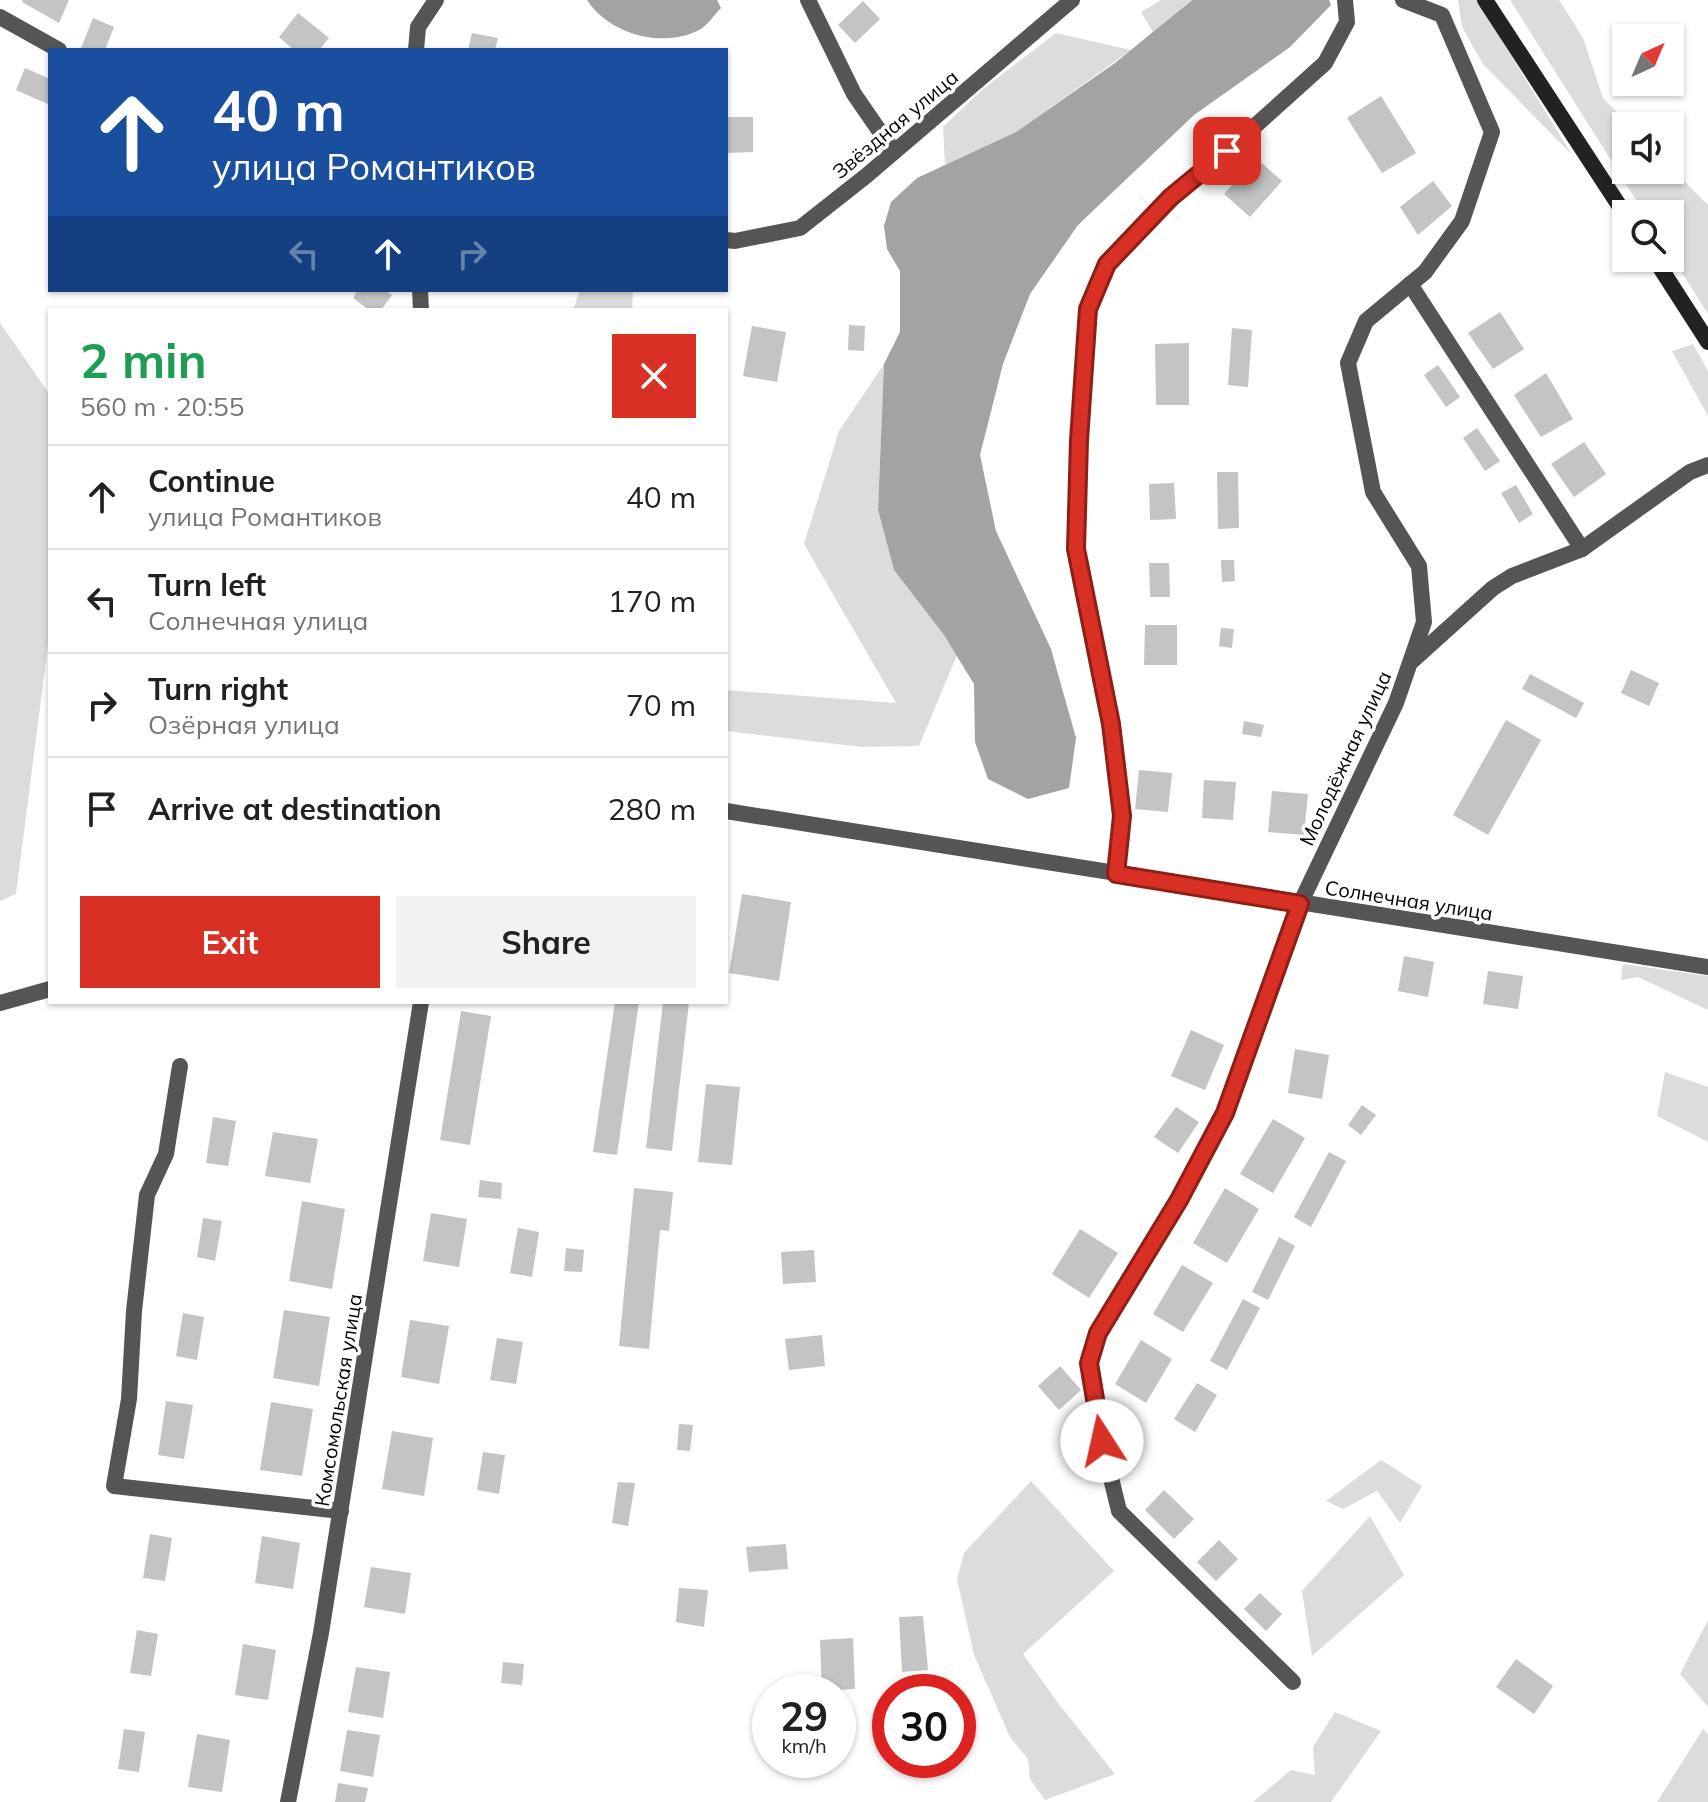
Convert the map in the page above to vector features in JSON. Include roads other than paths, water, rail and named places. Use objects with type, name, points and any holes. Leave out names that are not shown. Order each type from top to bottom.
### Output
[{"type":"main road","points":[[1485,0],[1616,200]]},
{"type":"main road","points":[[1663,272],[1708,342]]},
{"type":"street","points":[[416,48],[418,27],[436,0]]},
{"type":"street","points":[[808,0],[854,94],[894,152]]},
{"type":"street","name":"Звёздная улица","points":[[728,240],[800,228],[1072,0]]},
{"type":"street","points":[[1116,874],[1122,816],[1111,724],[1076,549],[1079,440],[1088,309],[1107,264],[1171,197],[1325,63],[1347,22],[1345,0]]},
{"type":"street","name":"Молодёжная улица","points":[[1293,1682],[1119,1511],[1102,1441],[1089,1363],[1098,1333],[1179,1200],[1225,1113],[1300,904],[1396,703],[1424,622],[1419,566],[1373,492],[1348,363],[1366,321],[1425,272],[1462,221],[1492,132],[1442,15],[1403,0]]},
{"type":"street","points":[[0,17],[55,48]]},
{"type":"street","points":[[1410,284],[1582,549]]},
{"type":"street","points":[[1410,663],[1493,588],[1512,576],[1582,549],[1690,472],[1708,465]]},
{"type":"street","name":"Солнечная улица","points":[[728,811],[1708,967]]},
{"type":"street","points":[[0,1003],[48,990]]},
{"type":"street","name":"Комсомольская улица","points":[[288,1802],[321,1633],[421,1004]]},
{"type":"street","points":[[180,1066],[166,1154],[147,1195],[134,1311],[129,1399],[114,1486],[341,1511]]}]
